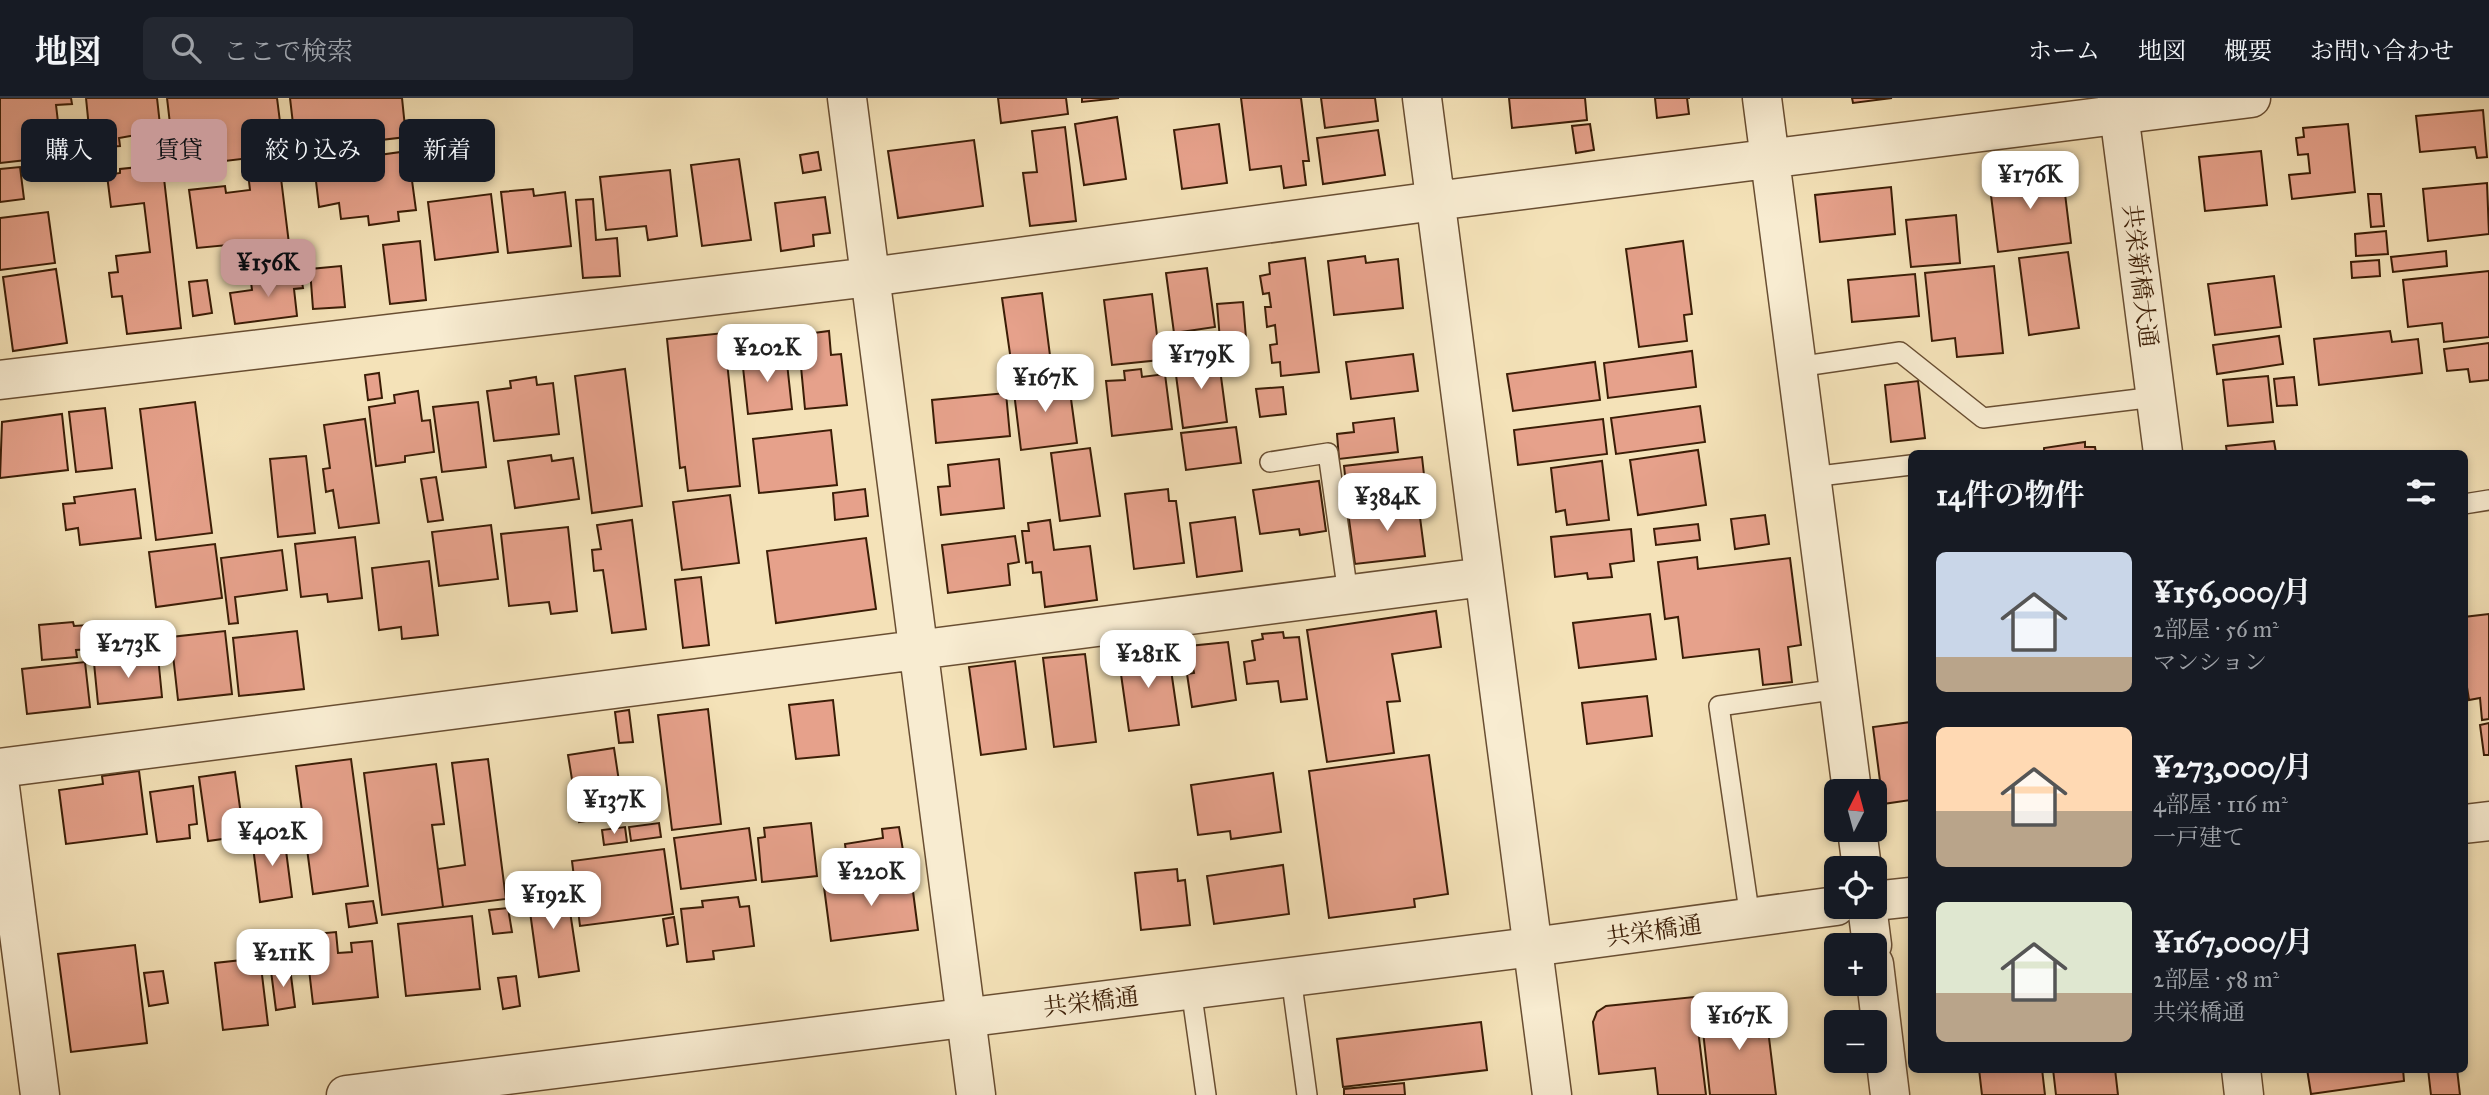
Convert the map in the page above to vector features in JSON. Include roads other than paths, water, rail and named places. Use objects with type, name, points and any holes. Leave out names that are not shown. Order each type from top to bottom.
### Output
[{"type":"street","points":[[847,98],[976,1095]]},
{"type":"street","points":[[1422,98],[1552,1095]]},
{"type":"street","points":[[1762,98],[1850,779]]},
{"type":"street","points":[[0,380],[870,277],[1769,158],[2118,106],[2250,98]]},
{"type":"street","name":"共栄新橋大通","points":[[2118,106],[2163,450]]},
{"type":"street","points":[[0,768],[1483,577]]},
{"type":"street","points":[[0,788],[40,1095]]},
{"type":"street","points":[[2468,824],[2489,821]]},
{"type":"street","points":[[1887,900],[1908,897]]},
{"type":"street","name":"共栄橋通","points":[[346,1095],[1532,947],[1824,908]]},
{"type":"street","points":[[1878,996],[1890,1095]]},
{"type":"street","points":[[2241,1073],[2244,1095]]},
{"type":"lane","points":[[1797,367],[1900,352],[1983,418],[2155,397]]},
{"type":"lane","points":[[1270,462],[1328,453],[1348,594]]},
{"type":"lane","points":[[1811,477],[1908,465]]},
{"type":"lane","points":[[2468,503],[2489,500]]},
{"type":"lane","points":[[1750,918],[1719,706],[1839,689]]},
{"type":"lane","points":[[1291,977],[1307,1095]]},
{"type":"lane","points":[[1191,989],[1206,1095]]}]
